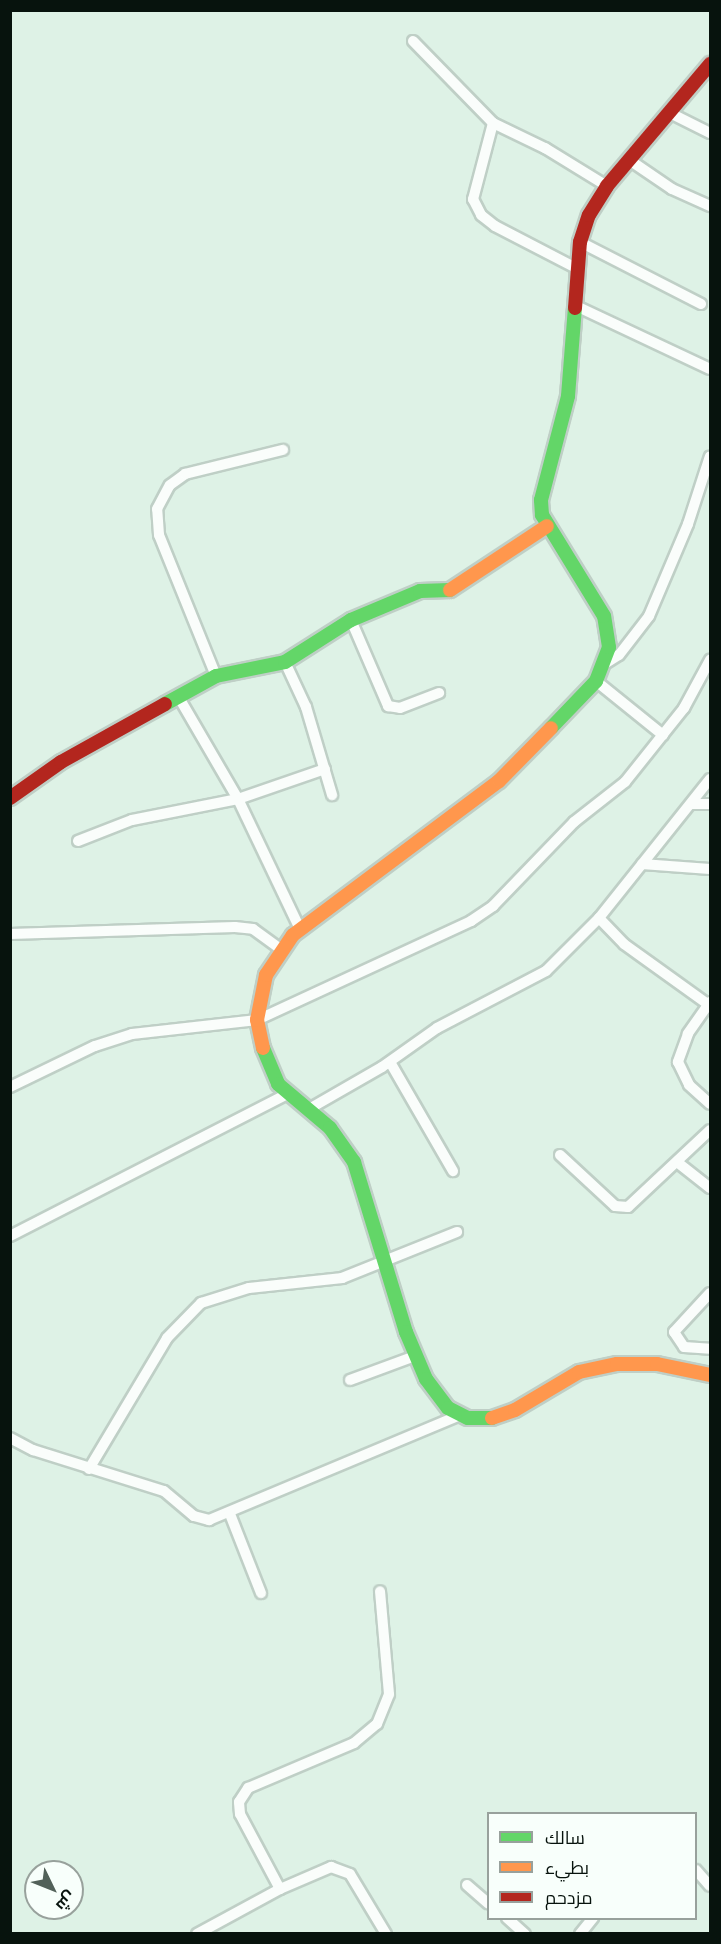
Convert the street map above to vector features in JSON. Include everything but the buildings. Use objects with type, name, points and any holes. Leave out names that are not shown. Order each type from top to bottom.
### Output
[{"type":"street","points":[[414,41],[493,123],[545,148],[607,186]]},
{"type":"street","points":[[458,1416],[433,1390],[415,1356],[397,1309],[354,1162],[330,1128],[309,1108],[287,1094],[269,1067],[257,1020],[263,982],[281,949],[300,929],[473,803],[596,681],[606,663],[609,647],[604,616],[547,526],[541,500],[568,396],[573,305],[580,242],[589,215],[607,186],[711,64]]},
{"type":"street","points":[[668,112],[711,133]]},
{"type":"street","points":[[493,123],[473,199],[481,215],[495,226],[576,268]]},
{"type":"street","points":[[628,159],[665,184],[711,206]]},
{"type":"street","points":[[580,242],[701,304]]},
{"type":"street","points":[[573,305],[711,369]]},
{"type":"street","points":[[216,676],[159,535],[160,501],[170,485],[185,474],[283,450]]},
{"type":"street","points":[[606,663],[619,655],[649,616],[688,524],[711,456]]},
{"type":"street","points":[[10,798],[61,762],[216,676],[285,662],[351,620],[420,591],[448,591],[547,526]]},
{"type":"street","points":[[351,620],[388,706],[400,708],[439,693]]},
{"type":"street","points":[[10,1087],[95,1047],[132,1034],[257,1020],[471,921],[493,906],[574,822],[625,782],[684,708],[711,660]]},
{"type":"street","points":[[285,662],[306,707],[332,795]]},
{"type":"street","points":[[596,681],[663,735]]},
{"type":"street","points":[[178,696],[238,799],[300,929]]},
{"type":"street","points":[[78,841],[132,820],[238,799],[325,769]]},
{"type":"street","points":[[309,1108],[390,1062],[437,1028],[533,980],[558,960],[599,918],[711,779]]},
{"type":"street","points":[[691,804],[711,804]]},
{"type":"street","points":[[642,864],[711,868]]},
{"type":"street","points":[[599,918],[624,944],[710,1004],[688,1034],[678,1062],[689,1085],[711,1104]]},
{"type":"street","points":[[10,934],[235,927],[254,930],[281,949]]},
{"type":"street","points":[[390,1062],[453,1171]]},
{"type":"street","points":[[10,1236],[287,1094]]},
{"type":"street","points":[[560,1155],[622,1208],[635,1203],[711,1130]]},
{"type":"street","points":[[677,1162],[711,1188]]},
{"type":"street","points":[[89,1469],[167,1338],[189,1311],[232,1292],[328,1281],[385,1262],[457,1232]]},
{"type":"street","points":[[711,1293],[674,1332],[684,1347],[711,1349]]},
{"type":"street","points":[[350,1380],[415,1356]]},
{"type":"street","points":[[10,1438],[26,1448],[164,1491],[202,1520],[230,1514],[458,1416],[480,1419],[504,1415],[562,1380],[617,1364],[657,1364],[711,1375]]},
{"type":"street","points":[[230,1514],[261,1593]]},
{"type":"street","points":[[280,1889],[240,1814],[239,1802],[248,1788],[354,1743],[377,1724],[389,1694],[380,1591]]},
{"type":"street","points":[[197,1934],[280,1889],[326,1868],[341,1869],[350,1874],[386,1934]]},
{"type":"street","points":[[697,1871],[711,1886]]},
{"type":"street","points":[[466,1885],[487,1901]]},
{"type":"street","points":[[509,1920],[525,1934]]},
{"type":"street","points":[[580,1934],[591,1920]]},
{"type":"traffic: fast","points":[[551,728],[596,681],[609,647],[604,616],[542,515],[541,500],[568,396],[575,308]]},
{"type":"traffic: fast","points":[[165,704],[216,676],[285,662],[351,620],[420,591],[450,590]]},
{"type":"traffic: fast","points":[[263,1048],[278,1084],[330,1128],[354,1162],[406,1332],[426,1379],[448,1408],[468,1418],[492,1418]]},
{"type":"traffic: slow","points":[[450,590],[547,526]]},
{"type":"traffic: slow","points":[[263,1048],[257,1020],[266,975],[293,935],[499,781],[551,728]]},
{"type":"traffic: slow","points":[[492,1418],[515,1410],[579,1372],[617,1364],[657,1364],[710,1375]]},
{"type":"traffic: jam","points":[[575,308],[580,242],[589,215],[607,186],[710,64]]},
{"type":"traffic: jam","points":[[10,798],[61,762],[165,704]]}]
